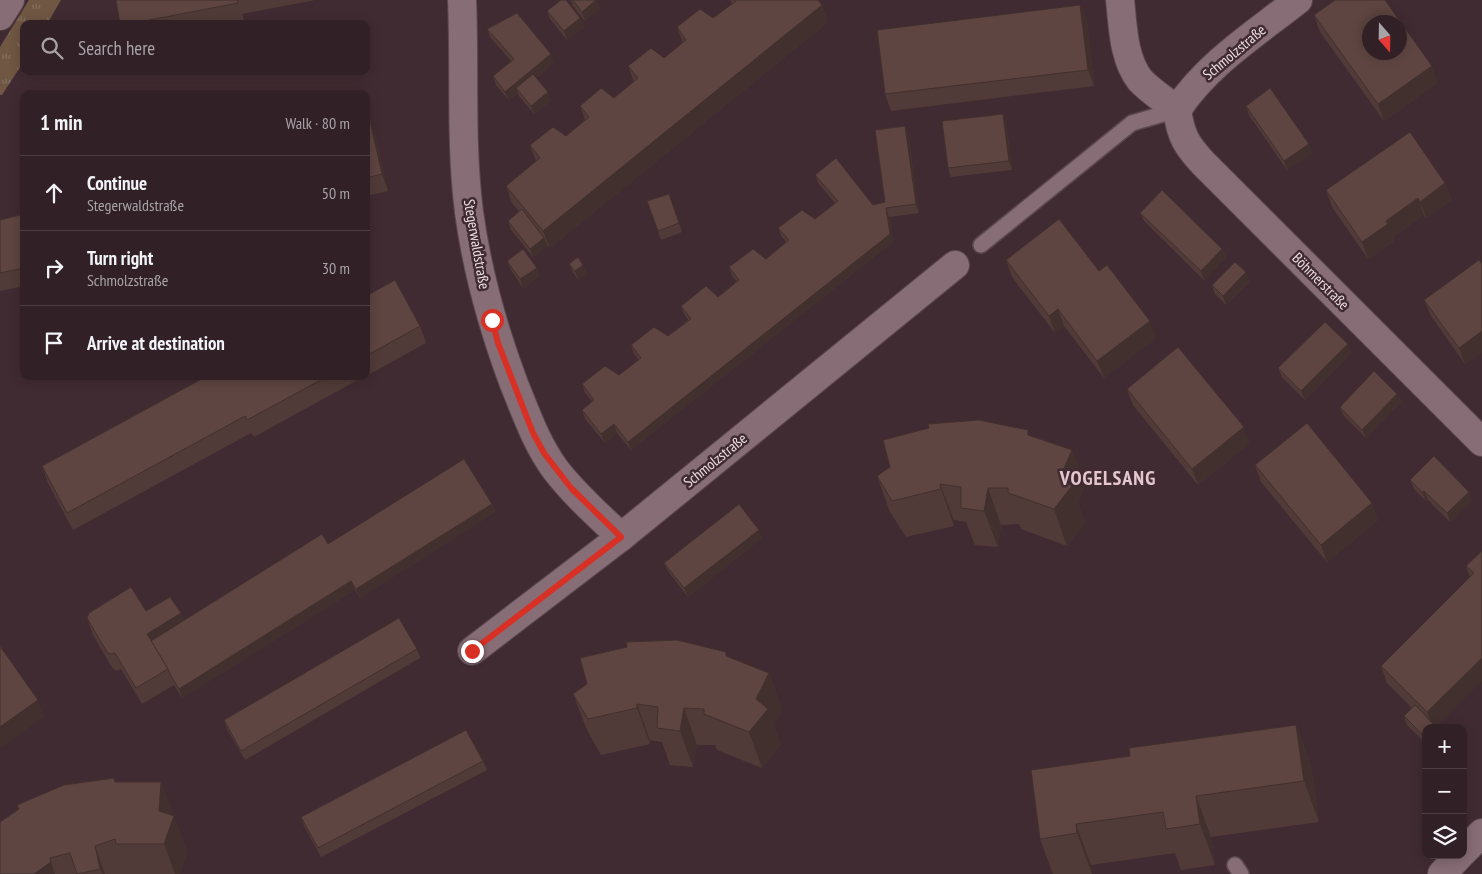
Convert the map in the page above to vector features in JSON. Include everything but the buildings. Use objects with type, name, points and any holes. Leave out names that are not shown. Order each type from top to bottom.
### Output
[{"type":"street","points":[[0,16],[10,0]]},
{"type":"street","name":"Stegerwaldstraße","points":[[462,0],[469,210],[478,262],[498,343],[533,433],[544,453],[571,488],[621,537]]},
{"type":"street","points":[[1120,0],[1126,52],[1132,67],[1141,80],[1177,110]]},
{"type":"street","name":"Schmolzstraße","points":[[1177,110],[1189,91],[1207,71],[1298,0]]},
{"type":"street","name":"Böhmerstraße","points":[[1177,110],[1180,130],[1192,150],[1204,164],[1476,426]]},
{"type":"street","name":"Schmolzstraße","points":[[472,651],[621,537],[956,265]]},
{"type":"street","points":[[1467,848],[1482,833]]},
{"type":"street","points":[[1442,874],[1456,859]]},
{"type":"lane","points":[[981,245],[1132,123],[1177,110]]},
{"type":"green space","points":[[29,0],[61,0],[49,20],[20,20],[20,67],[2,95],[0,95],[0,47]]},
{"type":"district","name":"VOGELSANG","points":[[1108,478]]},
{"type":"route","points":[[472,651],[621,537],[571,488],[544,453],[533,433],[498,343],[492,320]]}]
